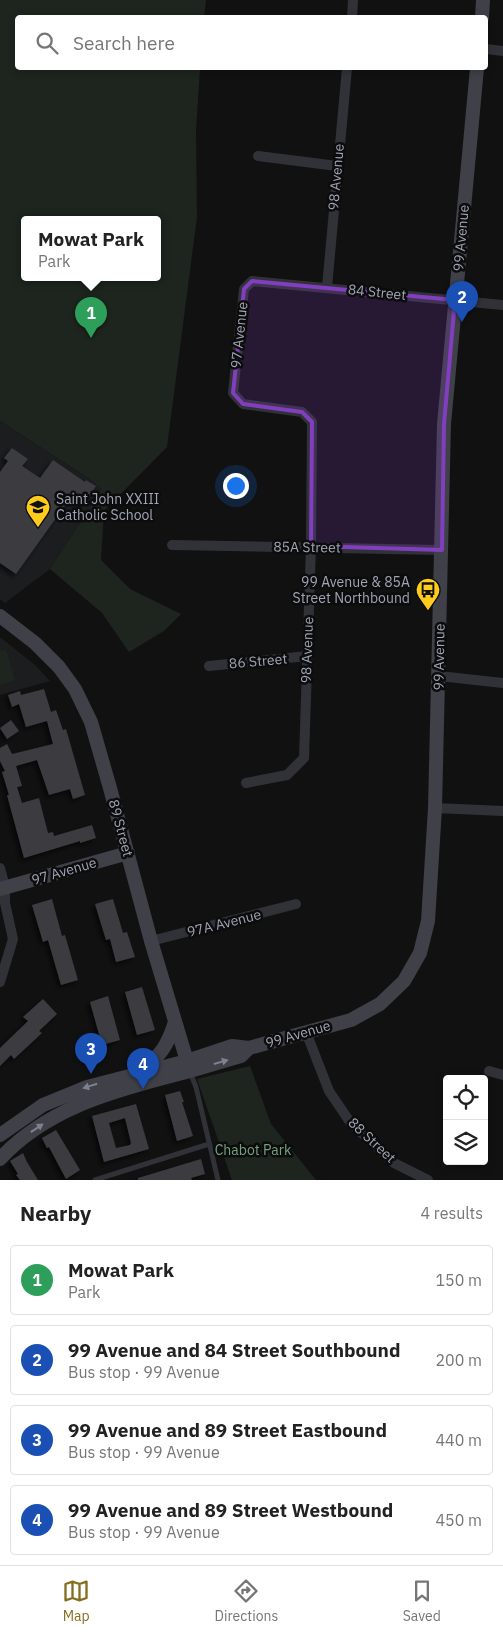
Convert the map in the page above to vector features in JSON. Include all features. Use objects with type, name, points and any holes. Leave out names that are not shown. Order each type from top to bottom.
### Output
[{"type":"street","points":[[352,15],[353,0]]},
{"type":"street","points":[[482,15],[483,0]]},
{"type":"street","points":[[488,49],[503,51]]},
{"type":"street","name":"98 Avenue","points":[[327,287],[347,70]]},
{"type":"street","name":"99 Avenue","points":[[0,1135],[44,1105],[87,1086],[137,1072],[188,1066],[241,1056],[249,1048],[351,1020],[380,1004],[404,981],[420,954],[428,922],[435,808],[444,424],[477,70]]},
{"type":"street","points":[[258,156],[337,166]]},
{"type":"street","name":"84 Street","points":[[252,281],[503,305]]},
{"type":"street","name":"97 Avenue","points":[[252,281],[244,289],[233,393],[243,404],[302,412],[312,422]]},
{"type":"street","name":"98 Avenue","points":[[246,783],[287,775],[304,758],[311,546],[312,422]]},
{"type":"street","name":"85A Street","points":[[172,545],[311,546],[442,550]]},
{"type":"street","name":"89 Street","points":[[0,616],[50,656],[76,690],[95,733],[151,941],[188,1066]]},
{"type":"street","name":"86 Street","points":[[209,666],[307,656]]},
{"type":"street","points":[[438,676],[503,683]]},
{"type":"street","points":[[435,808],[503,810]]},
{"type":"street","name":"97 Avenue","points":[[3,888],[128,853]]},
{"type":"street","points":[[0,868],[13,939],[0,982]]},
{"type":"street","name":"97A Avenue","points":[[151,941],[296,904]]},
{"type":"street","points":[[137,1072],[149,1064],[165,1048],[175,1022]]},
{"type":"street","name":"88 Street","points":[[306,1032],[329,1091],[350,1122],[394,1163],[428,1180]]},
{"type":"street","name":"99 Avenue","points":[[0,1159],[13,1145],[28,1134],[50,1119],[68,1110],[111,1092],[188,1066]]},
{"type":"street","points":[[489,1071],[503,1075]]},
{"type":"lane","points":[[188,1066],[196,1087],[218,1180]]},
{"type":"lane","points":[[95,1180],[209,1144]]},
{"type":"highlighted area","points":[[252,281],[455,300],[444,424],[442,550],[311,546],[312,422],[302,412],[243,404],[233,393],[244,289]]},
{"type":"shaded area","name":"Saint John XXIII Catholic School","points":[[0,421],[103,488],[50,569],[5,603],[0,599]]},
{"type":"shaded area","points":[[0,637],[35,665],[50,681],[0,695]]},
{"type":"green space","points":[[0,0],[206,0],[204,15],[15,15],[15,70],[200,70],[196,131],[197,217],[167,447],[104,511],[101,560],[130,589],[181,614],[164,631],[129,652],[102,613],[50,569],[102,489],[0,421]]},
{"type":"green space","points":[[6,649],[15,680],[0,685],[0,651]]},
{"type":"green space","name":"Chabot Park","points":[[250,1066],[271,1124],[316,1180],[232,1180],[197,1079]]},
{"type":"building","name":"Saint John XXIII Catholic School","points":[[12,448],[28,459],[22,466],[40,478],[53,460],[85,482],[86,480],[96,486],[86,501],[76,495],[73,499],[71,497],[16,574],[0,563],[0,472],[8,461],[4,458]]},
{"type":"building","points":[[44,689],[51,712],[56,710],[63,730],[66,729],[85,795],[73,799],[70,789],[49,795],[37,760],[16,766],[22,786],[17,787],[22,803],[39,798],[48,833],[53,832],[54,836],[92,825],[96,838],[24,858],[7,795],[9,795],[2,772],[5,771],[0,761],[0,748],[7,744],[12,754],[53,744],[47,721],[26,727],[19,704],[12,707],[8,695],[20,691],[21,695]]},
{"type":"building","points":[[11,720],[19,731],[7,739],[0,728]]},
{"type":"building","points":[[52,899],[62,936],[65,935],[78,980],[61,985],[48,940],[43,942],[32,905]]},
{"type":"building","points":[[113,899],[123,933],[127,932],[135,957],[116,962],[110,939],[106,940],[95,904]]},
{"type":"building","points":[[142,987],[155,1030],[137,1035],[125,992]]},
{"type":"building","points":[[108,996],[120,1040],[102,1045],[90,1002]]},
{"type":"building","points":[[43,999],[57,1014],[39,1031],[42,1033],[14,1059],[11,1055],[0,1066],[0,1048],[28,1021],[23,1017]]},
{"type":"building","points":[[180,1091],[193,1136],[177,1141],[165,1095]]},
{"type":"building","points":[[136,1104],[149,1149],[104,1162],[92,1116]],"holes":[[[125,1118],[130,1145],[116,1148],[109,1123]]]},
{"type":"building","points":[[56,1130],[80,1170],[66,1179],[42,1138]]},
{"type":"building","points":[[23,1153],[38,1180],[20,1180],[16,1175],[18,1174],[10,1161]]},
{"type":"building","points":[[201,1159],[205,1174],[191,1178],[192,1180],[138,1180],[138,1178]]},
{"type":"place","name":"99 Avenue and 84 Street Southbound","points":[[462,322]]},
{"type":"place","name":"Mowat Park","points":[[91,338]]},
{"type":"place","name":"Saint John XXIII Catholic School","points":[[38,528]]},
{"type":"place","name":"99 Avenue & 85A Street Northbound","points":[[428,611]]},
{"type":"place","name":"99 Avenue and 89 Street Eastbound","points":[[91,1074]]},
{"type":"place","name":"99 Avenue and 89 Street Westbound","points":[[143,1089]]}]
